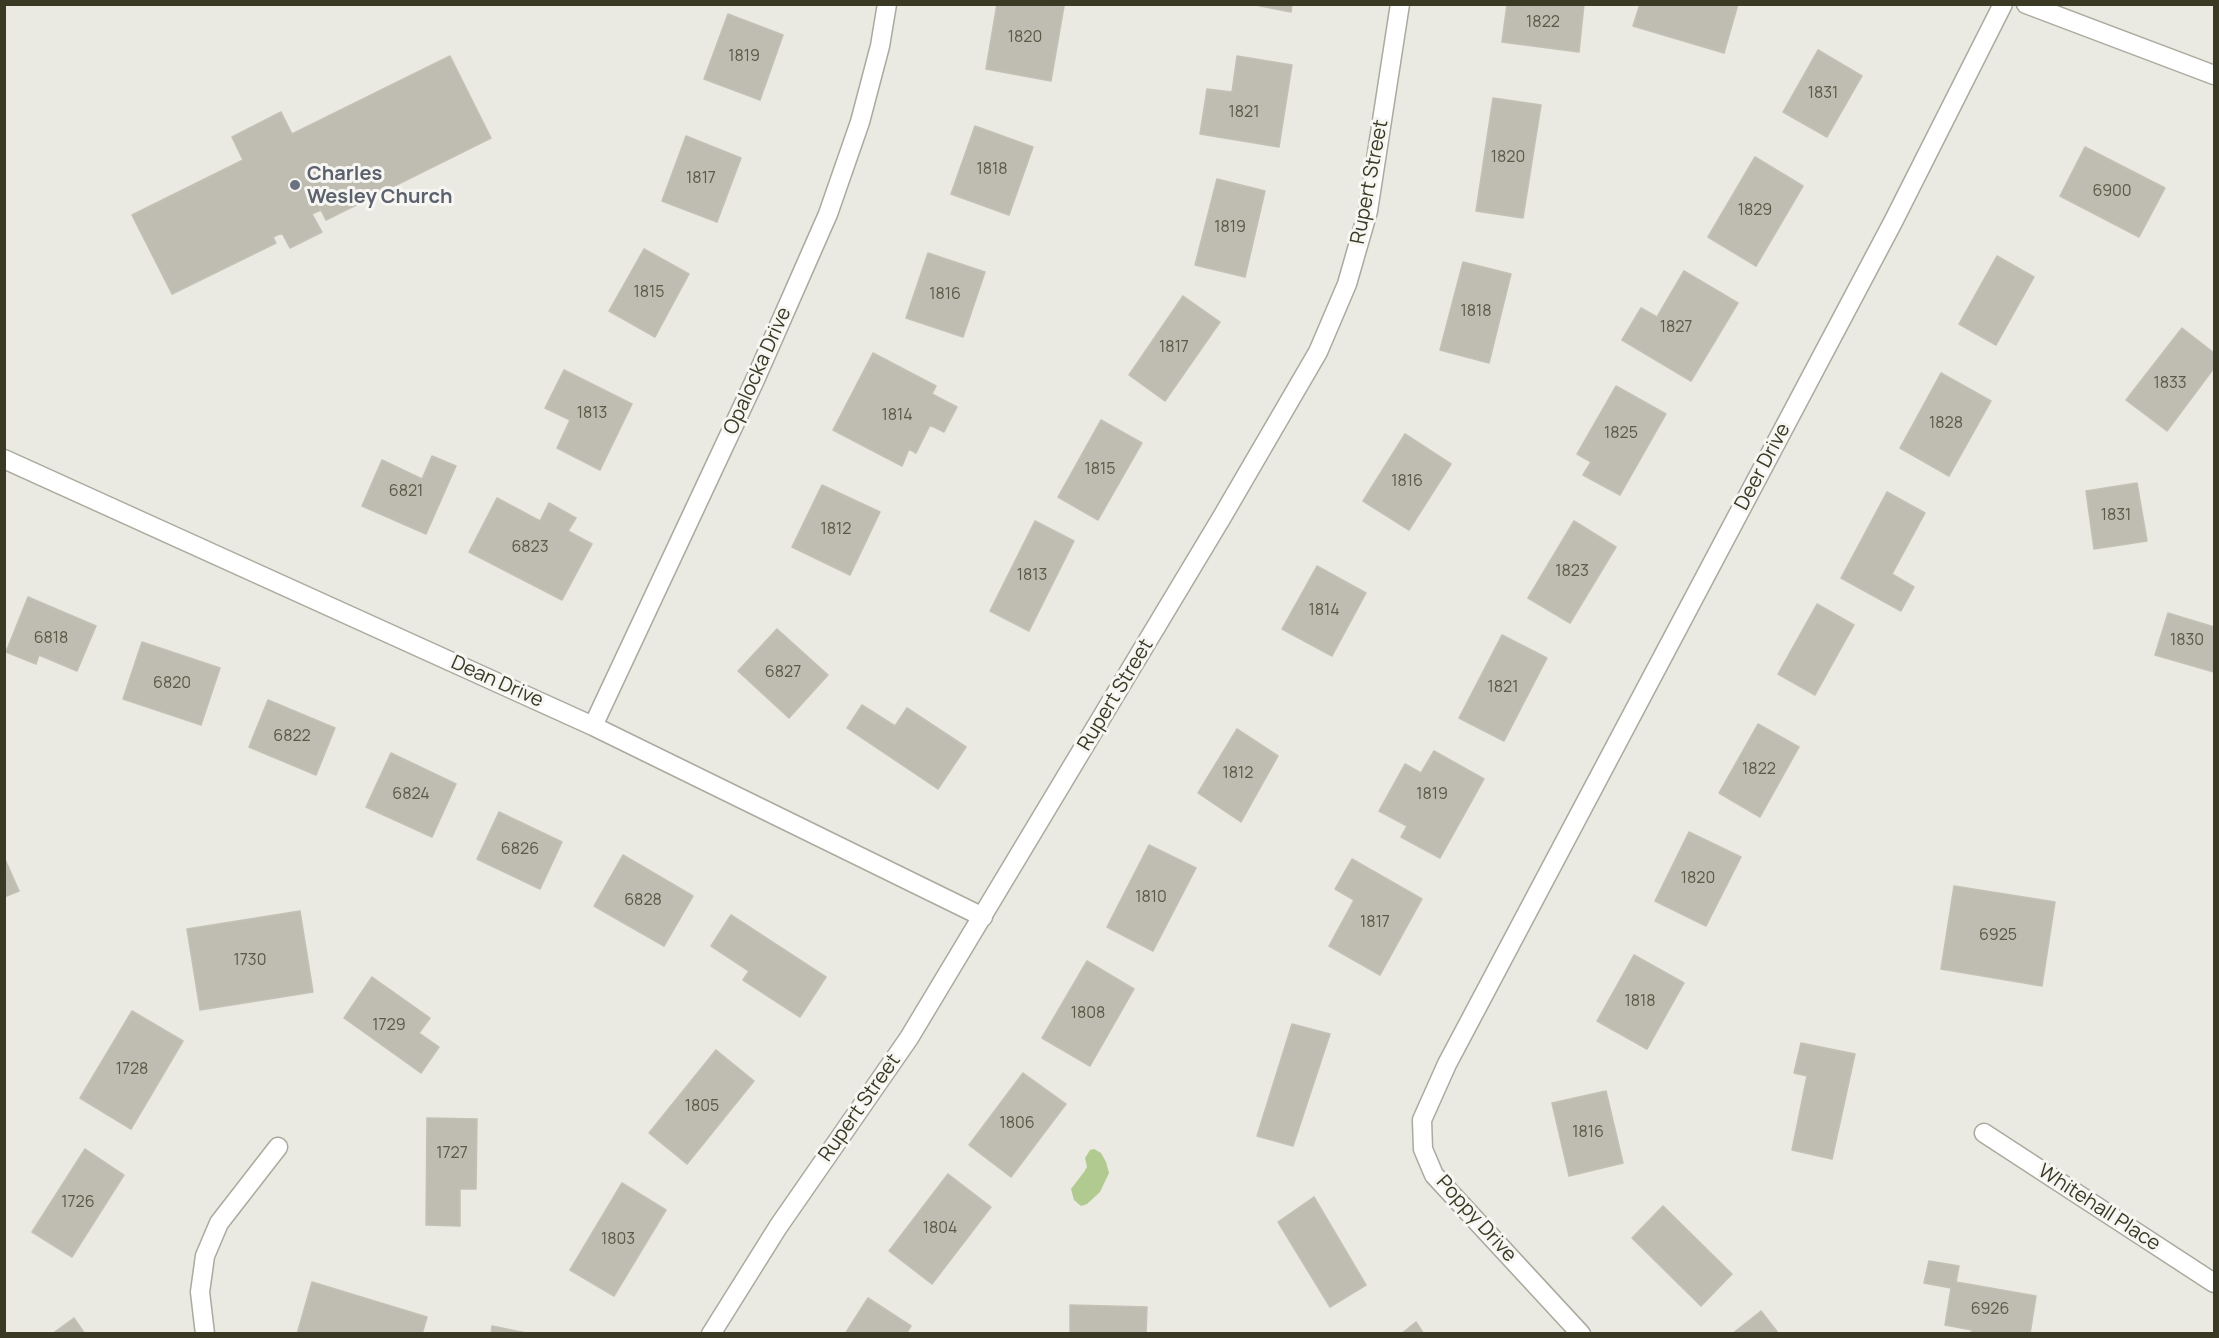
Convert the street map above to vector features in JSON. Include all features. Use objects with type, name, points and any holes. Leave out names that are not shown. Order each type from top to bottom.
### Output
[{"type":"street","name":"Opalocka Drive","points":[[593,726],[755,380],[828,214],[860,122],[880,46],[886,4]]},
{"type":"street","name":"Rupert Street","points":[[711,1334],[778,1227],[909,1038],[1222,517],[1318,352],[1347,284],[1368,211],[1400,4]]},
{"type":"street","name":"Deer Drive","points":[[1520,926],[1893,222],[2003,4]]},
{"type":"street","points":[[2026,4],[2214,75]]},
{"type":"street","name":"Dean Drive","points":[[4,459],[593,726],[983,917]]},
{"type":"street","name":"Poppy Drive","points":[[1520,926],[1447,1064],[1422,1120],[1423,1149],[1434,1175],[1581,1334]]},
{"type":"street","name":"Whitehall Place","points":[[1984,1133],[2214,1283]]},
{"type":"street","points":[[205,1334],[200,1292],[205,1256],[219,1223],[278,1147]]},
{"type":"shaded area","points":[[1094,1149],[1101,1153],[1109,1173],[1100,1192],[1087,1204],[1081,1206],[1074,1200],[1071,1189],[1087,1167],[1085,1158],[1090,1150]]},
{"type":"building","points":[[997,4],[1064,6],[1051,81],[986,69]]},
{"type":"building","points":[[1250,4],[1292,4],[1291,12]]},
{"type":"building","points":[[1507,4],[1584,4],[1579,52],[1502,42]]},
{"type":"building","points":[[1640,4],[1738,4],[1724,53],[1633,26]]},
{"type":"building","points":[[728,14],[783,35],[760,100],[704,79]]},
{"type":"building","points":[[1818,50],[1862,76],[1827,137],[1783,112]]},
{"type":"building","name":"Charles Wesley Church","points":[[450,56],[491,138],[326,220],[321,210],[312,214],[322,232],[290,248],[282,233],[273,237],[276,243],[172,294],[132,215],[243,160],[232,137],[281,112],[292,134]]},
{"type":"building","points":[[1237,56],[1292,65],[1279,147],[1200,134],[1207,89],[1232,92]]},
{"type":"building","points":[[1493,98],[1541,105],[1523,218],[1476,211]]},
{"type":"building","points":[[975,126],[1033,147],[1009,215],[951,194]]},
{"type":"building","points":[[686,136],[741,158],[717,222],[662,201]]},
{"type":"building","points":[[2085,147],[2165,188],[2139,237],[2060,196]]},
{"type":"building","points":[[1755,157],[1803,186],[1756,266],[1708,237]]},
{"type":"building","points":[[1217,179],[1265,191],[1245,277],[1195,265]]},
{"type":"building","points":[[644,249],[689,274],[655,337],[609,311]]},
{"type":"building","points":[[928,253],[985,272],[963,337],[906,318]]},
{"type":"building","points":[[1997,256],[2034,277],[1996,345],[1959,324]]},
{"type":"building","points":[[1463,262],[1511,274],[1489,363],[1440,350]]},
{"type":"building","points":[[1684,271],[1738,303],[1691,381],[1622,340],[1641,308],[1657,317]]},
{"type":"building","points":[[1183,296],[1220,322],[1165,401],[1129,375]]},
{"type":"building","points":[[2182,328],[2214,353],[2214,368],[2167,431],[2126,400]]},
{"type":"building","points":[[873,353],[936,386],[932,394],[957,407],[944,432],[930,425],[916,453],[909,449],[902,466],[833,430]]},
{"type":"building","points":[[564,370],[632,404],[600,470],[557,448],[570,420],[545,408]]},
{"type":"building","points":[[1941,373],[1991,401],[1949,476],[1900,448]]},
{"type":"building","points":[[1616,386],[1666,414],[1620,495],[1583,475],[1591,462],[1577,454]]},
{"type":"building","points":[[1101,420],[1142,443],[1098,520],[1058,497]]},
{"type":"building","points":[[1405,434],[1451,464],[1409,530],[1363,501]]},
{"type":"building","points":[[432,456],[456,466],[426,534],[362,506],[382,460],[422,479]]},
{"type":"building","points":[[2137,483],[2147,541],[2094,549],[2086,491]]},
{"type":"building","points":[[822,485],[880,512],[850,575],[792,547]]},
{"type":"building","points":[[1887,492],[1925,513],[1892,574],[1914,587],[1901,611],[1841,578]]},
{"type":"building","points":[[497,498],[540,521],[549,503],[576,518],[568,531],[592,544],[562,600],[469,552]]},
{"type":"building","points":[[1035,521],[1074,541],[1029,631],[990,611]]},
{"type":"building","points":[[1574,521],[1616,547],[1570,623],[1528,598]]},
{"type":"building","points":[[1317,566],[1366,593],[1332,656],[1282,629]]},
{"type":"building","points":[[28,597],[96,626],[77,671],[39,655],[36,664],[6,652]]},
{"type":"building","points":[[1817,604],[1854,625],[1815,695],[1778,674]]},
{"type":"building","points":[[2168,613],[2214,627],[2214,672],[2155,655]]},
{"type":"building","points":[[777,629],[828,675],[789,718],[738,671]]},
{"type":"building","points":[[1502,635],[1547,658],[1504,741],[1459,718]]},
{"type":"building","points":[[142,642],[220,668],[201,725],[123,699]]},
{"type":"building","points":[[268,700],[335,728],[316,775],[249,747]]},
{"type":"building","points":[[862,705],[895,726],[907,708],[966,747],[938,789],[847,728]]},
{"type":"building","points":[[1758,724],[1799,747],[1760,817],[1719,793]]},
{"type":"building","points":[[1237,729],[1278,756],[1241,822],[1198,793]]},
{"type":"building","points":[[1434,751],[1484,779],[1440,858],[1401,837],[1407,826],[1379,811],[1405,764],[1421,773]]},
{"type":"building","points":[[391,753],[456,784],[432,837],[366,807]]},
{"type":"building","points":[[499,812],[562,842],[540,889],[477,859]]},
{"type":"building","points":[[1689,832],[1741,857],[1706,926],[1655,901]]},
{"type":"building","points":[[1149,845],[1196,868],[1153,951],[1107,927]]},
{"type":"building","points":[[623,855],[693,896],[664,946],[594,906]]},
{"type":"building","points":[[4,857],[19,891],[4,897]]},
{"type":"building","points":[[1352,859],[1422,899],[1380,975],[1329,946],[1354,900],[1335,889]]},
{"type":"building","points":[[1954,886],[2055,902],[2042,986],[1941,969]]},
{"type":"building","points":[[300,911],[313,992],[200,1010],[187,929]]},
{"type":"building","points":[[731,915],[826,977],[800,1017],[743,980],[749,971],[711,946]]},
{"type":"building","points":[[1634,955],[1684,983],[1647,1049],[1597,1021]]},
{"type":"building","points":[[1087,961],[1134,989],[1090,1066],[1042,1038]]},
{"type":"building","points":[[372,977],[430,1018],[419,1033],[439,1047],[421,1073],[344,1018]]},
{"type":"building","points":[[132,1011],[183,1041],[131,1129],[80,1098]]},
{"type":"building","points":[[1292,1024],[1330,1034],[1293,1146],[1257,1136]]},
{"type":"building","points":[[1801,1043],[1855,1054],[1832,1159],[1792,1150],[1807,1076],[1794,1073]]},
{"type":"building","points":[[716,1050],[754,1081],[687,1164],[649,1133]]},
{"type":"building","points":[[1023,1073],[1066,1104],[1011,1177],[969,1145]]},
{"type":"building","points":[[1606,1091],[1623,1163],[1569,1176],[1552,1103]]},
{"type":"building","points":[[427,1118],[477,1119],[476,1189],[460,1189],[460,1226],[426,1225]]},
{"type":"building","points":[[85,1149],[124,1175],[72,1257],[32,1232]]},
{"type":"building","points":[[948,1174],[991,1207],[932,1284],[889,1251]]},
{"type":"building","points":[[622,1183],[666,1210],[614,1296],[570,1270]]},
{"type":"building","points":[[1314,1197],[1366,1285],[1330,1307],[1278,1222]]},
{"type":"building","points":[[1663,1206],[1732,1274],[1701,1306],[1632,1238]]},
{"type":"building","points":[[1929,1261],[1959,1266],[1956,1282],[2036,1296],[2030,1334],[1974,1334],[1971,1333],[1972,1330],[1945,1325],[1951,1288],[1924,1283]]},
{"type":"building","points":[[312,1282],[427,1317],[422,1334],[297,1334]]},
{"type":"building","points":[[868,1298],[911,1326],[906,1334],[845,1334]]},
{"type":"building","points":[[1070,1305],[1147,1307],[1146,1334],[1070,1334]]},
{"type":"building","points":[[1761,1311],[1779,1334],[1732,1334]]},
{"type":"building","points":[[74,1318],[85,1334],[52,1334]]},
{"type":"building","points":[[1416,1322],[1424,1334],[1401,1334]]},
{"type":"building","points":[[492,1326],[531,1334],[491,1334]]},
{"type":"place","name":"Charles Wesley Church","points":[[295,185]]}]
